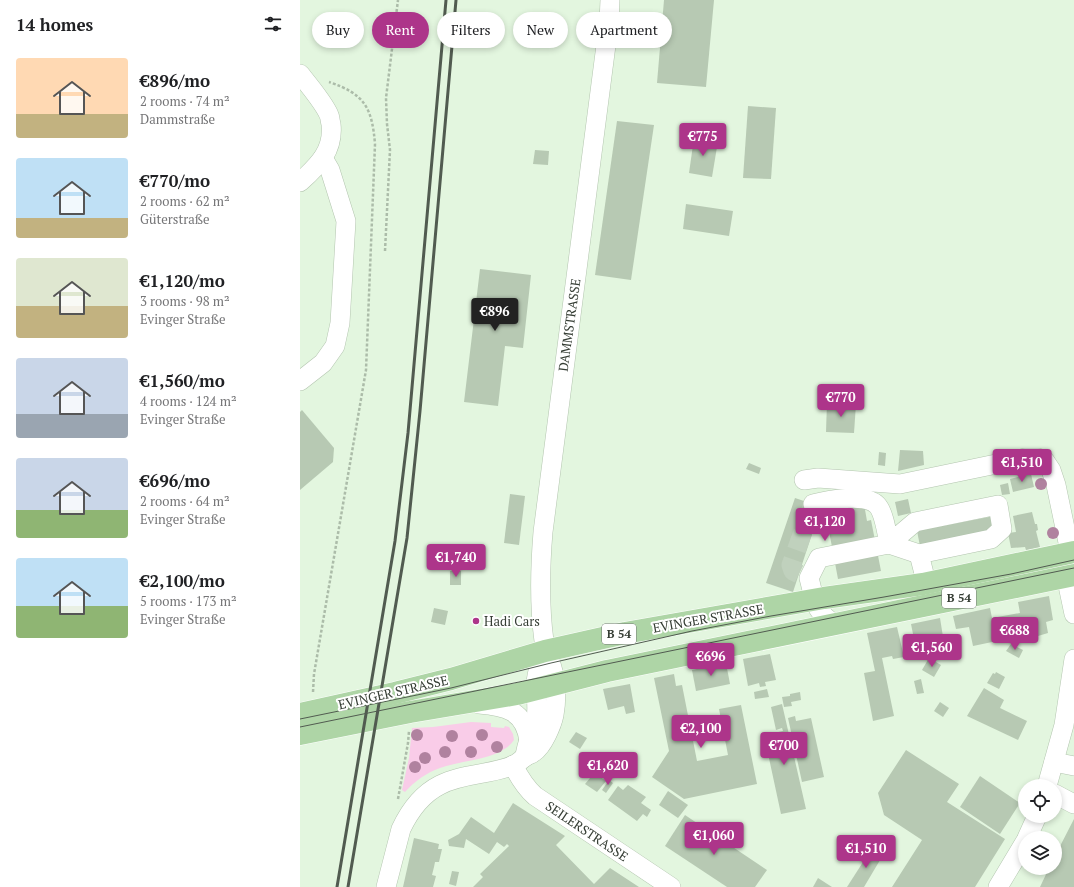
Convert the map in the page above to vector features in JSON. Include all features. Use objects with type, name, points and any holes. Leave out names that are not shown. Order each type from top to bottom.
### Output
[{"type":"main road","name":"EVINGER STRASSE","points":[[306,705],[395,693],[451,679],[545,651],[625,633],[815,599],[926,583],[1072,565]]},
{"type":"main road","name":"EVINGER STRASSE","points":[[300,734],[410,712],[466,703],[607,671],[931,604],[1072,565]]},
{"type":"street","name":"DAMMSTRASSE","points":[[522,754],[535,752],[550,727],[554,716],[556,695],[546,686],[551,662],[545,651],[542,628],[540,589],[543,532],[609,22],[610,0]]},
{"type":"street","points":[[300,74],[312,88],[330,115],[332,134],[326,155],[300,182]]},
{"type":"street","points":[[300,381],[323,362],[335,346],[340,323],[346,221],[330,170],[323,158]]},
{"type":"street","points":[[804,480],[818,478],[900,484],[1025,458],[1038,458],[1045,461],[1051,470],[1056,485],[1072,565],[1074,614]]},
{"type":"street","points":[[813,504],[841,498],[870,501],[877,505],[882,514],[889,544]]},
{"type":"street","points":[[836,624],[826,619],[817,608],[815,599],[804,576],[819,558],[889,544],[915,522],[998,505],[1002,529],[991,539],[919,554],[889,544]]},
{"type":"street","points":[[919,554],[931,604]]},
{"type":"street","points":[[1049,779],[1064,725],[1074,659]]},
{"type":"street","name":"SEILERSTRASSE","points":[[466,703],[492,705],[504,708],[518,715],[524,722],[527,730],[522,754],[522,783],[526,789],[671,887]]},
{"type":"street","points":[[386,887],[401,829],[410,812],[425,794],[451,780],[522,754]]},
{"type":"street","points":[[1054,762],[1074,766]]},
{"type":"street","points":[[1062,798],[1074,804]]},
{"type":"street","points":[[998,887],[1018,854]]},
{"type":"path","points":[[385,251],[390,150],[386,98],[398,0]]},
{"type":"path","points":[[306,705],[315,666],[366,370],[375,144],[373,125],[368,108],[359,98],[344,87],[328,82]]},
{"type":"path","points":[[398,804],[409,728]]},
{"type":"shaded area","points":[[471,722],[491,723],[491,727],[509,727],[513,734],[514,740],[508,747],[500,752],[491,756],[440,768],[421,778],[405,792],[402,790],[409,758],[412,728]]},
{"type":"building","points":[[664,0],[714,0],[706,87],[657,83],[660,48],[672,48],[672,12],[663,12]]},
{"type":"building","points":[[748,106],[776,108],[771,179],[743,178]]},
{"type":"building","points":[[617,121],[654,125],[631,280],[595,275]]},
{"type":"building","points":[[694,138],[718,141],[712,177],[689,173]]},
{"type":"building","points":[[535,150],[549,151],[548,165],[533,164]]},
{"type":"building","points":[[686,204],[733,211],[729,236],[683,229]]},
{"type":"building","points":[[480,269],[531,275],[523,348],[505,346],[498,406],[464,402]]},
{"type":"building","points":[[827,402],[856,404],[854,433],[826,432]]},
{"type":"building","points":[[302,410],[334,448],[333,462],[300,490],[300,412]]},
{"type":"building","points":[[900,450],[923,451],[924,465],[898,471]]},
{"type":"building","points":[[879,452],[886,453],[885,466],[878,465]]},
{"type":"building","points":[[749,463],[761,468],[759,474],[746,469]]},
{"type":"building","points":[[1031,474],[1034,487],[1013,492],[1010,479]]},
{"type":"building","points":[[1008,483],[1010,494],[1002,495],[1000,485]]},
{"type":"building","points":[[510,494],[525,496],[519,545],[504,543]]},
{"type":"building","points":[[795,498],[822,507],[864,504],[867,521],[871,520],[881,571],[838,579],[829,531],[812,534],[793,592],[766,583]]},
{"type":"building","points":[[908,499],[911,513],[898,516],[895,502]]},
{"type":"building","points":[[1032,512],[1035,524],[1037,524],[1038,530],[1036,531],[1040,547],[1026,550],[1025,547],[1011,548],[1008,533],[1016,532],[1013,516]]},
{"type":"building","points":[[994,516],[997,530],[920,546],[917,531]]},
{"type":"building","points":[[450,571],[461,571],[461,585],[450,585]]},
{"type":"building","points":[[1049,596],[1053,620],[1046,622],[1048,633],[1038,636],[1035,624],[995,634],[997,641],[973,646],[969,627],[956,629],[953,616],[990,608],[992,618],[1020,613],[1018,602]]},
{"type":"building","points":[[434,608],[448,611],[445,625],[431,622]]},
{"type":"building","points":[[940,618],[944,643],[937,644],[937,647],[928,649],[929,656],[918,659],[911,624]]},
{"type":"building","points":[[897,627],[904,657],[893,659],[892,656],[882,658],[894,716],[873,721],[864,673],[875,671],[867,633]]},
{"type":"building","points":[[1011,644],[1023,650],[1019,658],[1006,651]]},
{"type":"building","points":[[770,654],[776,680],[765,682],[766,686],[760,687],[759,683],[748,686],[743,659]]},
{"type":"building","points":[[929,658],[941,665],[934,677],[922,670]]},
{"type":"building","points":[[726,663],[730,684],[696,691],[692,670]]},
{"type":"building","points":[[996,672],[1005,677],[999,689],[987,683],[993,673],[995,674]]},
{"type":"building","points":[[674,674],[676,686],[682,685],[697,761],[728,755],[719,709],[741,705],[757,784],[684,799],[652,777],[669,751],[654,678]]},
{"type":"building","points":[[921,679],[924,693],[917,694],[914,681]]},
{"type":"building","points":[[630,684],[635,712],[626,714],[624,706],[608,710],[603,689]]},
{"type":"building","points":[[984,688],[1004,700],[1000,708],[1027,721],[1018,740],[967,716]]},
{"type":"building","points":[[767,689],[769,697],[755,699],[754,692]]},
{"type":"building","points":[[800,692],[801,700],[791,702],[792,706],[784,707],[782,697]]},
{"type":"building","points":[[940,702],[949,708],[943,717],[934,711]]},
{"type":"building","points":[[782,704],[806,809],[781,814],[764,735],[783,731],[782,728],[776,730],[771,707]]},
{"type":"building","points":[[795,716],[796,721],[811,718],[824,777],[802,782],[788,718]]},
{"type":"building","points":[[576,732],[587,738],[580,749],[569,742]]},
{"type":"building","points":[[906,750],[959,784],[947,802],[1005,839],[975,887],[892,887],[922,840],[884,815],[878,793]]},
{"type":"building","points":[[593,767],[601,773],[599,776],[606,781],[597,792],[585,784],[590,778],[587,776]]},
{"type":"building","points":[[980,776],[1018,802],[1018,806],[1000,834],[960,807]]},
{"type":"building","points":[[609,780],[613,783],[606,793],[602,790]]},
{"type":"building","points":[[628,785],[646,797],[641,803],[651,810],[647,817],[643,814],[637,821],[608,800],[618,786],[623,790]]},
{"type":"building","points":[[668,791],[688,805],[678,818],[659,805]]},
{"type":"building","points":[[513,803],[565,836],[556,845],[594,884],[610,868],[639,887],[473,887],[483,877],[480,874],[509,846],[507,844],[504,847],[497,842],[489,854],[466,839],[464,848],[449,846],[448,840],[459,834],[471,817],[494,833]]},
{"type":"building","points":[[685,815],[767,870],[755,887],[727,887],[665,846]]},
{"type":"building","points":[[1074,819],[1074,887],[1040,887],[1046,875],[1062,875],[1062,842]]},
{"type":"building","points":[[414,838],[439,844],[438,849],[442,849],[439,862],[435,862],[432,875],[436,876],[433,887],[403,887]]},
{"type":"building","points":[[872,848],[883,855],[864,887],[847,887]]},
{"type":"building","points":[[452,871],[459,872],[456,886],[449,884]]},
{"type":"building","points":[[818,878],[832,887],[813,887]]},
{"type":"tunnel","points":[[799,574],[793,571],[791,565],[813,504]]},
{"type":"tram line","points":[[300,719],[451,688],[551,663],[692,631],[1011,574],[1074,560]]},
{"type":"tram line","points":[[300,727],[1074,568]]},
{"type":"railway","points":[[337,887],[395,541],[408,433],[446,0]]},
{"type":"railway","points":[[348,887],[407,538],[420,411],[456,0]]},
{"type":"place","name":"Hadi Cars","points":[[476,621]]}]
